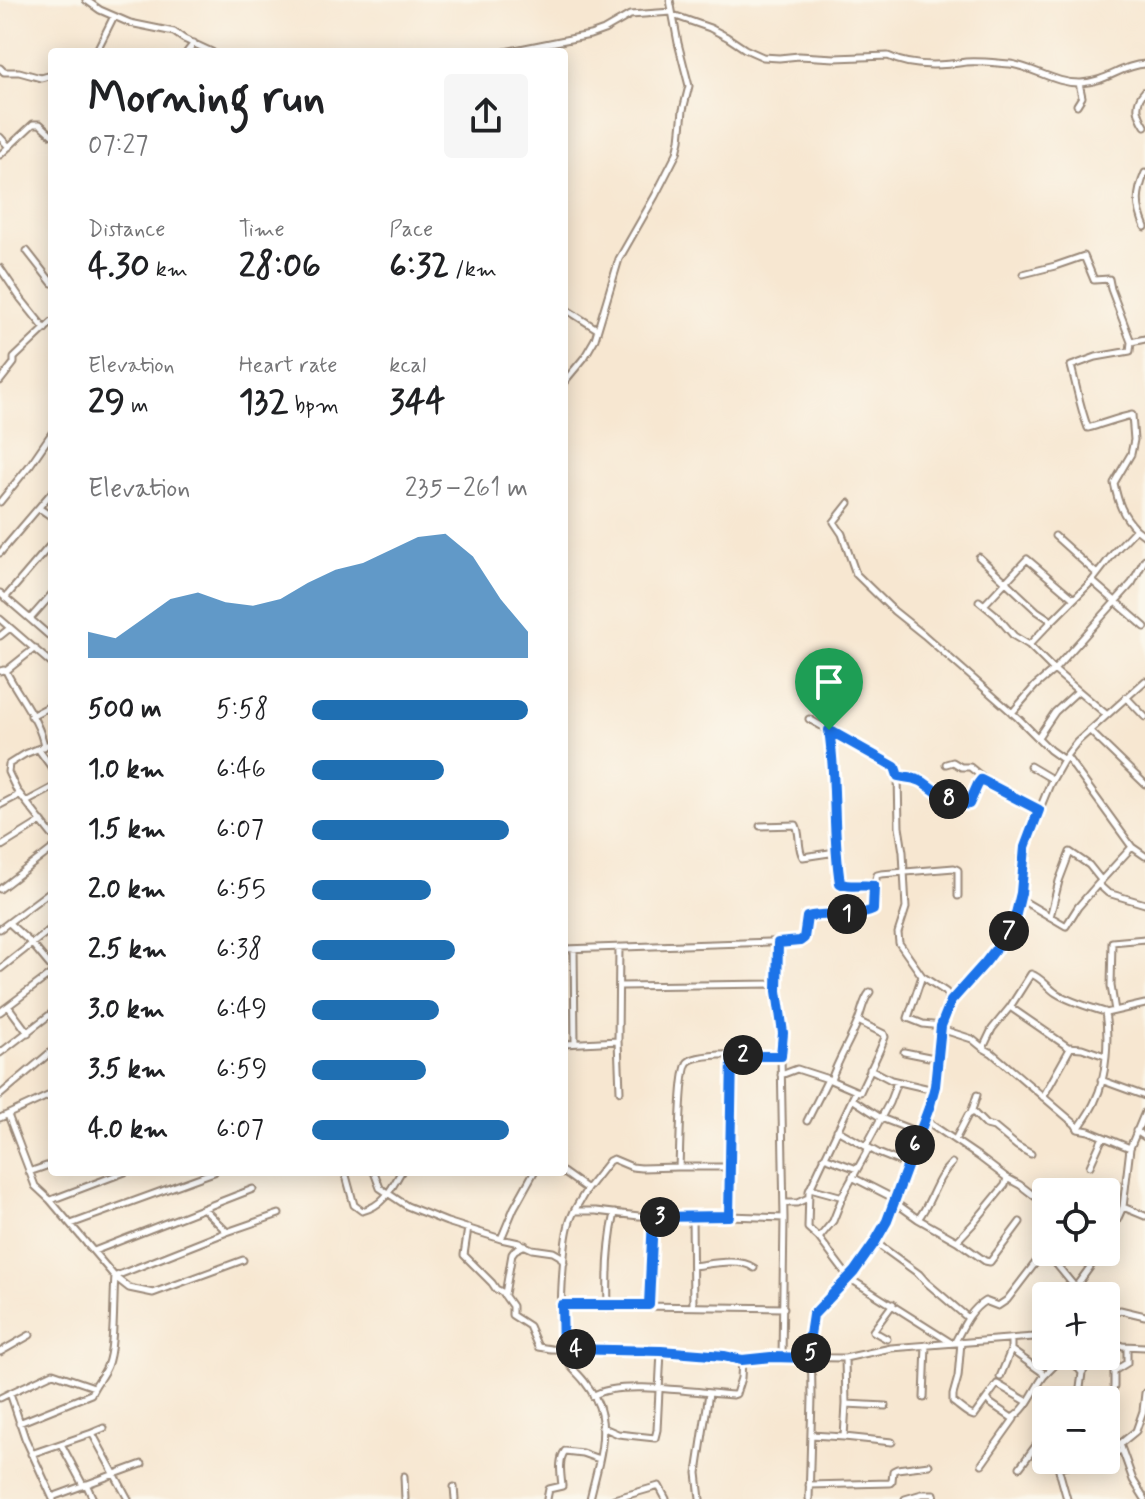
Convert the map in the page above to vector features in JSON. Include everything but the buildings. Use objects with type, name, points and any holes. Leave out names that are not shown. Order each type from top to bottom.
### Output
[{"type":"street","points":[[86,0],[114,16],[139,26],[174,32],[204,48]]},
{"type":"street","points":[[568,377],[595,339],[619,259],[677,153],[689,86],[670,0]]},
{"type":"street","points":[[525,48],[590,35],[630,15],[661,11],[710,28],[763,57],[888,56],[929,66],[974,62],[1013,65],[1055,79],[1079,83],[1107,78],[1134,65],[1145,64]]},
{"type":"street","points":[[98,48],[114,16]]},
{"type":"street","points":[[190,48],[194,43]]},
{"type":"street","points":[[0,68],[4,72],[19,72],[41,78],[48,76]]},
{"type":"street","points":[[1077,105],[1082,97],[1079,83]]},
{"type":"street","points":[[1145,91],[1139,98],[1137,111],[1145,126]]},
{"type":"street","points":[[0,155],[33,124],[40,124],[48,131]]},
{"type":"street","points":[[0,137],[9,147]]},
{"type":"street","points":[[1145,173],[1138,209],[1145,227]]},
{"type":"street","points":[[27,251],[48,278]]},
{"type":"street","points":[[1023,274],[1084,256],[1094,280],[1109,279],[1131,342],[1130,351],[1096,357],[1071,366],[1078,405],[1088,428],[1132,415],[1134,440],[1131,454],[1114,483],[1118,503],[1126,519],[1145,536]]},
{"type":"street","points":[[0,268],[48,323]]},
{"type":"street","points":[[568,311],[597,329]]},
{"type":"street","points":[[0,381],[14,363],[14,358],[48,327]]},
{"type":"street","points":[[1131,342],[1145,339]]},
{"type":"street","points":[[0,502],[48,438]]},
{"type":"street","points":[[0,553],[48,497]]},
{"type":"street","points":[[849,503],[834,522],[842,534],[856,574],[1050,750],[1065,758],[1132,847],[1144,852]]},
{"type":"street","points":[[39,508],[48,514]]},
{"type":"street","points":[[1029,645],[1092,581],[1136,529]]},
{"type":"street","points":[[1055,536],[1096,573]]},
{"type":"street","points":[[48,547],[2,596],[48,635]]},
{"type":"street","points":[[979,557],[1050,623]]},
{"type":"street","points":[[1073,598],[1027,559],[982,603],[1014,636],[1029,645],[1107,715]]},
{"type":"street","points":[[1012,713],[1132,583],[1145,559]]},
{"type":"street","points":[[1092,581],[1144,623]]},
{"type":"street","points":[[30,619],[48,599]]},
{"type":"street","points":[[0,619],[48,660]]},
{"type":"street","points":[[0,636],[10,628]]},
{"type":"street","points":[[35,648],[3,671],[31,716],[43,740],[41,748],[48,761]]},
{"type":"street","points":[[809,1499],[810,1335],[813,1315],[849,1278],[887,1221],[934,1090],[941,1027],[951,1001],[985,963],[1014,922],[1020,899],[1025,847],[1052,779],[1065,758],[1090,731],[1145,682]]},
{"type":"street","points":[[1038,737],[1055,712],[1078,691]]},
{"type":"street","points":[[1126,697],[1145,717]]},
{"type":"street","points":[[31,716],[48,707]]},
{"type":"street","points":[[809,719],[895,767],[906,908],[898,933],[899,943],[922,976],[946,992],[951,1001]]},
{"type":"street","points":[[829,730],[836,815],[834,834],[841,885],[874,886]]},
{"type":"street","points":[[1090,731],[1145,784]]},
{"type":"street","points":[[0,772],[21,757],[48,745]]},
{"type":"street","points":[[946,764],[953,762],[961,767],[970,767],[981,776],[981,780],[1039,810]]},
{"type":"street","points":[[1030,766],[1052,779]]},
{"type":"street","points":[[7,769],[19,793],[48,828]]},
{"type":"street","points":[[898,776],[922,781],[932,790],[966,806],[981,780]]},
{"type":"street","points":[[26,802],[48,790]]},
{"type":"street","points":[[0,805],[19,793]]},
{"type":"street","points":[[0,847],[42,821]]},
{"type":"street","points":[[760,826],[796,825],[803,857],[836,852]]},
{"type":"street","points":[[1020,899],[1066,926],[1078,907],[1132,847]]},
{"type":"street","points":[[0,889],[48,852]]},
{"type":"street","points":[[1050,917],[1070,852],[1089,865],[1108,893],[1145,904]]},
{"type":"street","points":[[568,949],[800,941],[804,938],[807,917],[871,911],[874,886],[877,875],[881,874],[957,869],[958,896]]},
{"type":"street","points":[[0,929],[48,893]]},
{"type":"street","points":[[9,923],[32,944],[48,965]]},
{"type":"street","points":[[0,969],[48,931]]},
{"type":"street","points":[[1115,1011],[1111,986],[1112,942],[1145,939]]},
{"type":"street","points":[[778,943],[779,1006],[783,1020],[782,1358]]},
{"type":"street","points":[[619,947],[620,1091]]},
{"type":"street","points":[[574,949],[575,1043]]},
{"type":"street","points":[[0,1012],[48,973]]},
{"type":"street","points":[[983,1048],[992,1029],[1029,976],[1034,974],[1063,997],[1106,1013],[1145,1004]]},
{"type":"street","points":[[922,976],[908,1019],[972,1039],[1078,1129],[1130,1148]]},
{"type":"street","points":[[620,986],[778,984]]},
{"type":"street","points":[[807,1121],[870,992]]},
{"type":"street","points":[[8,1006],[28,1033]]},
{"type":"street","points":[[1010,1007],[1068,1047],[1105,1056]]},
{"type":"street","points":[[1078,1129],[1094,1105],[1101,1087],[1107,1042],[1106,1013]]},
{"type":"street","points":[[0,1053],[48,1016]]},
{"type":"street","points":[[781,1075],[797,1069],[860,1092],[885,1035],[858,1021]]},
{"type":"street","points":[[568,1044],[618,1041]]},
{"type":"street","points":[[1043,1097],[1071,1047]]},
{"type":"street","points":[[904,1052],[937,1057]]},
{"type":"street","points":[[0,1095],[48,1054]]},
{"type":"street","points":[[679,1167],[685,1066],[705,1056],[781,1056]]},
{"type":"street","points":[[729,1216],[732,1056]]},
{"type":"street","points":[[870,1069],[897,1082],[934,1090]]},
{"type":"street","points":[[1101,1080],[1145,1096]]},
{"type":"street","points":[[819,1238],[829,1228],[897,1082]]},
{"type":"street","points":[[856,1091],[810,1188],[808,1228],[849,1278],[955,1343]]},
{"type":"street","points":[[955,1140],[971,1113],[977,1095]]},
{"type":"street","points":[[0,1118],[48,1096]]},
{"type":"street","points":[[852,1099],[881,1118],[920,1133]]},
{"type":"street","points":[[1120,1214],[1130,1148],[1145,1112]]},
{"type":"street","points":[[971,1113],[1031,1154]]},
{"type":"street","points":[[8,1115],[35,1186],[115,1277],[129,1288],[153,1293],[243,1260]]},
{"type":"street","points":[[925,1120],[1032,1194]]},
{"type":"street","points":[[837,1130],[878,1153],[908,1165]]},
{"type":"street","points":[[1136,1131],[1145,1137]]},
{"type":"street","points":[[1090,1166],[1103,1137]]},
{"type":"street","points":[[824,1157],[857,1169]]},
{"type":"street","points":[[590,1499],[602,1447],[600,1411],[584,1380],[567,1361],[563,1349],[564,1264],[568,1228],[574,1211],[587,1189],[613,1159],[632,1167],[729,1167]]},
{"type":"street","points":[[918,1219],[944,1170],[952,1163]]},
{"type":"street","points":[[29,1172],[48,1165]]},
{"type":"street","points":[[50,1200],[114,1176]]},
{"type":"street","points":[[71,1224],[203,1176]]},
{"type":"street","points":[[346,1176],[354,1205],[359,1211],[372,1209],[389,1194],[399,1176]]},
{"type":"street","points":[[376,1176],[380,1188],[407,1206],[532,1249],[553,1252],[560,1256],[564,1264]]},
{"type":"street","points":[[501,1239],[532,1176]]},
{"type":"street","points":[[568,1176],[587,1189]]},
{"type":"street","points":[[852,1177],[894,1200],[918,1219],[985,1261],[990,1262],[1020,1222]]},
{"type":"street","points":[[957,1241],[1005,1185],[1007,1178]]},
{"type":"street","points":[[810,1188],[843,1197]]},
{"type":"street","points":[[94,1251],[253,1189]]},
{"type":"street","points":[[784,1203],[797,1203],[808,1198]]},
{"type":"street","points":[[1123,1207],[1145,1216]]},
{"type":"street","points":[[204,1209],[227,1232]]},
{"type":"street","points":[[574,1211],[653,1217],[784,1218]]},
{"type":"street","points":[[608,1305],[611,1229],[615,1213]]},
{"type":"street","points":[[115,1277],[279,1214]]},
{"type":"street","points":[[649,1305],[653,1217]]},
{"type":"street","points":[[692,1217],[693,1305]]},
{"type":"street","points":[[468,1228],[464,1255],[505,1295],[512,1306],[512,1315],[529,1326],[537,1346],[551,1349],[661,1351],[742,1360],[771,1357],[845,1358],[926,1345],[1032,1337]]},
{"type":"street","points":[[553,1252],[567,1240]]},
{"type":"street","points":[[875,1242],[919,1274],[968,1318]]},
{"type":"street","points":[[505,1295],[512,1254],[525,1245]]},
{"type":"street","points":[[693,1266],[743,1262],[754,1268]]},
{"type":"street","points":[[1028,1402],[997,1384],[974,1416],[970,1416],[953,1402],[958,1377],[955,1343],[968,1318],[982,1302],[998,1306],[1007,1300],[1033,1266]]},
{"type":"street","points":[[1058,1266],[1071,1282]]},
{"type":"street","points":[[19,1423],[91,1394],[107,1365],[115,1277]]},
{"type":"street","points":[[887,1339],[873,1331],[893,1304]]},
{"type":"street","points":[[562,1305],[784,1308]]},
{"type":"street","points":[[1120,1310],[1145,1316]]},
{"type":"street","points":[[0,1352],[30,1335]]},
{"type":"street","points":[[1000,1377],[1011,1350],[1011,1339]]},
{"type":"street","points":[[1120,1344],[1145,1347]]},
{"type":"street","points":[[924,1398],[926,1345]]},
{"type":"street","points":[[1114,1386],[1114,1371],[1127,1363],[1127,1347]]},
{"type":"street","points":[[1011,1350],[1044,1376]]},
{"type":"street","points":[[602,1427],[618,1434],[655,1438],[661,1351]]},
{"type":"street","points":[[844,1437],[845,1358]]},
{"type":"street","points":[[593,1396],[605,1390],[659,1388],[736,1394],[742,1360]]},
{"type":"street","points":[[982,1464],[1028,1402],[1034,1388],[1051,1370]]},
{"type":"street","points":[[1079,1370],[1082,1373]]},
{"type":"street","points":[[1080,1386],[1084,1370]]},
{"type":"street","points":[[0,1398],[53,1373],[94,1387]]},
{"type":"street","points":[[10,1393],[31,1454],[52,1498],[142,1464]]},
{"type":"street","points":[[700,1499],[697,1468],[709,1393]]},
{"type":"street","points":[[1145,1393],[1136,1431],[1121,1447],[1133,1480],[1145,1499]]},
{"type":"street","points":[[987,1398],[1009,1417],[1015,1418]]},
{"type":"street","points":[[846,1404],[886,1406]]},
{"type":"street","points":[[31,1454],[104,1428]]},
{"type":"street","points":[[92,1433],[128,1499]]},
{"type":"street","points":[[811,1435],[892,1442]]},
{"type":"street","points":[[61,1443],[93,1499]]},
{"type":"street","points":[[1020,1467],[1032,1450]]},
{"type":"street","points":[[547,1499],[549,1489],[562,1486],[561,1457],[565,1451],[599,1459]]},
{"type":"street","points":[[809,1485],[890,1483],[893,1471],[897,1469],[929,1465]]},
{"type":"street","points":[[1060,1474],[1067,1499]]},
{"type":"street","points":[[404,1476],[405,1499]]},
{"type":"street","points":[[614,1499],[659,1486],[666,1499]]},
{"type":"street","points":[[454,1487],[455,1499]]},
{"type":"street","points":[[905,1499],[922,1494],[934,1494],[935,1499]]},
{"type":"route","points":[[829,730],[895,767],[898,776],[922,781],[959,804],[969,804],[981,780],[1039,810],[1025,847],[1021,893],[1014,922],[985,963],[951,1001],[941,1026],[930,1105],[887,1221],[854,1272],[813,1315],[811,1358],[742,1360],[661,1351],[563,1349],[562,1305],[649,1305],[653,1217],[729,1216],[732,1056],[781,1056],[783,1020],[777,991],[778,943],[804,938],[807,917],[832,913],[851,915],[873,910],[874,886],[840,883],[829,730]]}]
